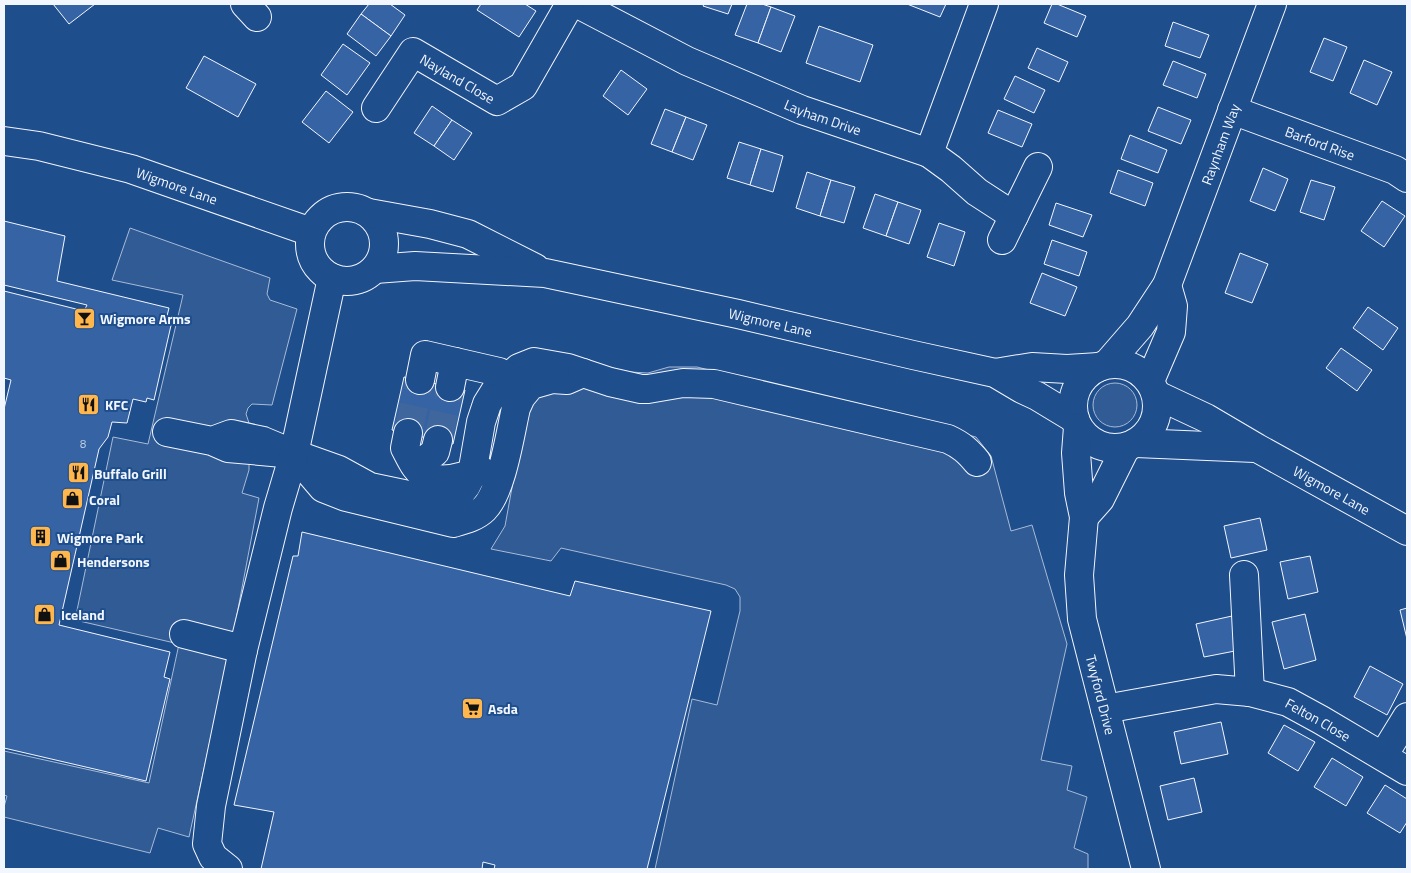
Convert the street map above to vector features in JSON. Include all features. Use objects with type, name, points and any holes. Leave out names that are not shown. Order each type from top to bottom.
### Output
[{"type":"street","name":"Nayland Close","points":[[376,108],[414,52],[497,101],[523,86],[570,4]]},
{"type":"street","name":"Layham Drive","points":[[578,4],[705,69],[802,110],[929,153],[977,192],[1014,216]]},
{"type":"street","points":[[929,153],[984,4]]},
{"type":"street","name":"Raynham Way","points":[[1103,365],[1140,326],[1167,285],[1272,4]]},
{"type":"street","name":"Barford Rise","points":[[1232,110],[1395,170],[1407,178]]},
{"type":"street","name":"Wigmore Lane","points":[[4,127],[40,146]]},
{"type":"street","name":"Wigmore Lane","points":[[4,140],[40,146],[131,168],[311,232],[316,222],[325,213],[335,208],[347,206],[369,213],[430,224],[468,234],[545,273]]},
{"type":"street","points":[[1002,240],[1038,167]]},
{"type":"street","points":[[369,213],[378,222],[383,233],[385,246],[382,258],[375,269]]},
{"type":"street","points":[[228,869],[213,856],[207,844],[211,806],[243,650],[278,508],[294,454],[332,278],[322,272],[313,259],[310,243],[311,232]]},
{"type":"street","name":"Wigmore Lane","points":[[332,278],[343,281],[355,280],[366,276],[375,269],[415,266],[545,273],[738,314],[996,373],[1037,396],[1077,423],[1087,438],[1099,445],[1112,448],[1131,445],[1257,448]]},
{"type":"street","points":[[1084,517],[1100,499],[1131,445],[1150,431],[1157,414],[1154,388],[1170,332],[1173,306],[1167,285]]},
{"type":"street","points":[[294,454],[323,488],[346,497],[453,523],[466,520],[484,509],[496,490],[520,368],[534,362],[568,368],[641,390],[683,383],[714,384],[948,439],[968,451],[977,462]]},
{"type":"street","name":"Wigmore Lane","points":[[996,373],[1032,367],[1067,368],[1119,364],[1131,366],[1142,372],[1154,388],[1257,448],[1407,531]]},
{"type":"street","points":[[1077,423],[1073,409],[1077,389],[1089,372],[1103,365]]},
{"type":"street","points":[[440,374],[499,372],[515,394]]},
{"type":"street","points":[[167,432],[212,441],[231,434],[263,440],[294,454],[339,470],[370,487],[437,501],[459,495],[466,486],[472,474],[481,422],[487,404],[497,388],[515,394]]},
{"type":"street","name":"Twyford Drive","points":[[1077,423],[1076,453],[1079,493],[1084,517],[1079,576],[1082,619],[1146,869]]},
{"type":"street","points":[[410,496],[423,437]]},
{"type":"street","points":[[416,467],[426,476],[447,480],[472,474]]},
{"type":"street","points":[[1244,575],[1250,692]]},
{"type":"street","points":[[184,634],[243,650]]},
{"type":"street","name":"Felton Close","points":[[1105,709],[1216,689],[1250,692],[1288,702],[1407,771]]},
{"type":"street","points":[[1383,756],[1407,717]]},
{"type":"shaded area","points":[[130,228],[270,278],[267,294],[270,300],[297,309],[272,405],[252,404],[246,414],[249,423],[249,470],[242,493],[259,498],[231,646],[189,837],[158,828],[150,853],[4,817],[7,796],[4,795],[4,751],[149,783],[179,644],[75,620],[113,437],[148,444],[183,295],[112,280]]},
{"type":"shaded area","points":[[592,364],[630,372],[648,373],[669,367],[697,367],[976,437],[991,456],[1011,531],[1032,525],[1067,644],[1041,760],[1072,766],[1067,790],[1087,797],[1074,848],[1088,854],[1088,869],[655,869],[692,699],[717,705],[740,611],[740,597],[735,589],[726,585],[561,548],[551,561],[491,549],[505,526],[527,405],[535,394]]},
{"type":"shaded area","points":[[1119,383],[1131,389],[1136,396],[1136,414],[1131,421],[1124,426],[1111,427],[1103,424],[1096,417],[1093,401],[1096,393],[1103,386]]},
{"type":"building","points":[[53,4],[95,4],[69,24]]},
{"type":"building","points":[[369,4],[390,4],[405,15],[391,36],[361,14]]},
{"type":"building","points":[[481,4],[525,4],[536,11],[519,37],[477,10]]},
{"type":"building","points":[[704,4],[732,4],[728,14],[703,6]]},
{"type":"building","points":[[747,4],[762,4],[771,7],[758,43],[735,35]]},
{"type":"building","points":[[907,4],[946,4],[940,17]]},
{"type":"building","points":[[1052,4],[1057,4],[1086,16],[1077,37],[1044,23]]},
{"type":"building","points":[[771,7],[795,16],[781,52],[758,43]]},
{"type":"building","points":[[361,14],[391,36],[376,56],[347,34]]},
{"type":"building","points":[[1173,22],[1209,35],[1200,58],[1165,46]]},
{"type":"building","points":[[819,26],[873,45],[860,82],[806,63]]},
{"type":"building","points":[[1324,38],[1347,47],[1333,81],[1310,72]]},
{"type":"building","points":[[343,44],[370,63],[347,95],[321,75]]},
{"type":"building","points":[[1037,48],[1068,62],[1059,82],[1028,68]]},
{"type":"building","points":[[204,56],[256,84],[238,117],[186,88]]},
{"type":"building","points":[[1364,60],[1392,72],[1377,105],[1350,93]]},
{"type":"building","points":[[1173,61],[1206,74],[1197,98],[1163,85]]},
{"type":"building","points":[[621,70],[647,89],[628,115],[603,96]]},
{"type":"building","points":[[1015,76],[1045,90],[1034,113],[1004,99]]},
{"type":"building","points":[[326,91],[353,112],[329,143],[302,122]]},
{"type":"building","points":[[432,106],[452,120],[434,146],[414,133]]},
{"type":"building","points":[[1158,107],[1191,120],[1181,144],[1148,131]]},
{"type":"building","points":[[665,109],[686,117],[672,152],[651,144]]},
{"type":"building","points":[[998,110],[1032,124],[1022,147],[988,133]]},
{"type":"building","points":[[686,117],[707,125],[693,160],[672,152]]},
{"type":"building","points":[[452,120],[472,133],[454,160],[434,146]]},
{"type":"building","points":[[1130,135],[1167,150],[1158,173],[1121,159]]},
{"type":"building","points":[[739,142],[761,149],[750,185],[727,178]]},
{"type":"building","points":[[761,149],[783,156],[773,192],[750,185]]},
{"type":"building","points":[[1263,168],[1288,179],[1275,211],[1250,201]]},
{"type":"building","points":[[1118,170],[1153,183],[1145,206],[1110,193]]},
{"type":"building","points":[[807,172],[831,180],[820,216],[796,208]]},
{"type":"building","points":[[831,180],[855,187],[844,223],[820,216]]},
{"type":"building","points":[[1311,180],[1335,187],[1324,220],[1300,212]]},
{"type":"building","points":[[875,194],[898,202],[886,236],[863,228]]},
{"type":"building","points":[[1382,201],[1405,216],[1384,247],[1361,231]]},
{"type":"building","points":[[898,202],[921,210],[909,244],[886,236]]},
{"type":"building","points":[[1056,203],[1092,215],[1083,237],[1049,225]]},
{"type":"building","name":"Wigmore Park","points":[[4,221],[65,236],[57,281],[169,308],[166,320],[172,321],[154,400],[147,398],[146,402],[133,399],[127,423],[112,422],[108,437],[99,449],[59,625],[170,652],[164,677],[170,679],[146,781],[4,748],[4,409],[11,380],[4,378],[4,291],[84,311],[87,305],[4,285]]},
{"type":"building","points":[[939,223],[965,232],[954,266],[927,257]]},
{"type":"building","points":[[1052,240],[1087,252],[1079,276],[1044,264]]},
{"type":"building","points":[[1240,253],[1268,264],[1252,303],[1225,293]]},
{"type":"building","points":[[1042,273],[1077,287],[1065,316],[1030,303]]},
{"type":"building","points":[[1368,307],[1398,328],[1383,350],[1353,328]]},
{"type":"building","points":[[1341,348],[1372,370],[1357,391],[1326,368]]},
{"type":"building","points":[[404,377],[465,390],[453,444],[392,430]]},
{"type":"building","points":[[1260,518],[1267,550],[1231,558],[1224,526]]},
{"type":"building","name":"Asda","points":[[302,532],[570,596],[575,581],[711,611],[647,869],[494,869],[495,865],[483,862],[482,869],[261,869],[274,812],[234,805],[293,556],[298,556]]},
{"type":"building","points":[[1310,556],[1318,592],[1288,599],[1280,562]]},
{"type":"building","points":[[1407,608],[1407,639],[1400,610]]},
{"type":"building","points":[[1305,614],[1316,660],[1284,669],[1272,622]]},
{"type":"building","points":[[1232,616],[1240,650],[1204,657],[1196,624]]},
{"type":"building","points":[[1370,666],[1403,684],[1387,715],[1354,697]]},
{"type":"building","points":[[1221,722],[1228,754],[1181,764],[1174,732]]},
{"type":"building","points":[[1284,725],[1315,742],[1298,771],[1268,753]]},
{"type":"building","points":[[1332,758],[1363,777],[1346,806],[1314,787]]},
{"type":"building","points":[[1194,778],[1202,812],[1168,820],[1160,786]]},
{"type":"building","points":[[1385,785],[1407,799],[1407,822],[1400,833],[1367,813]]},
{"type":"tunnel","points":[[408,433],[420,380]]},
{"type":"tunnel","points":[[438,440],[450,387]]},
{"type":"place","name":"Wigmore Arms","points":[[84,318]]},
{"type":"place","name":"KFC","points":[[89,404]]},
{"type":"place","name":"Buffalo Grill","points":[[78,473]]},
{"type":"place","name":"Coral","points":[[73,499]]},
{"type":"place","name":"Wigmore Park","points":[[41,537]]},
{"type":"place","name":"Hendersons","points":[[61,561]]},
{"type":"place","name":"Iceland","points":[[45,614]]},
{"type":"place","name":"Asda","points":[[472,708]]}]
